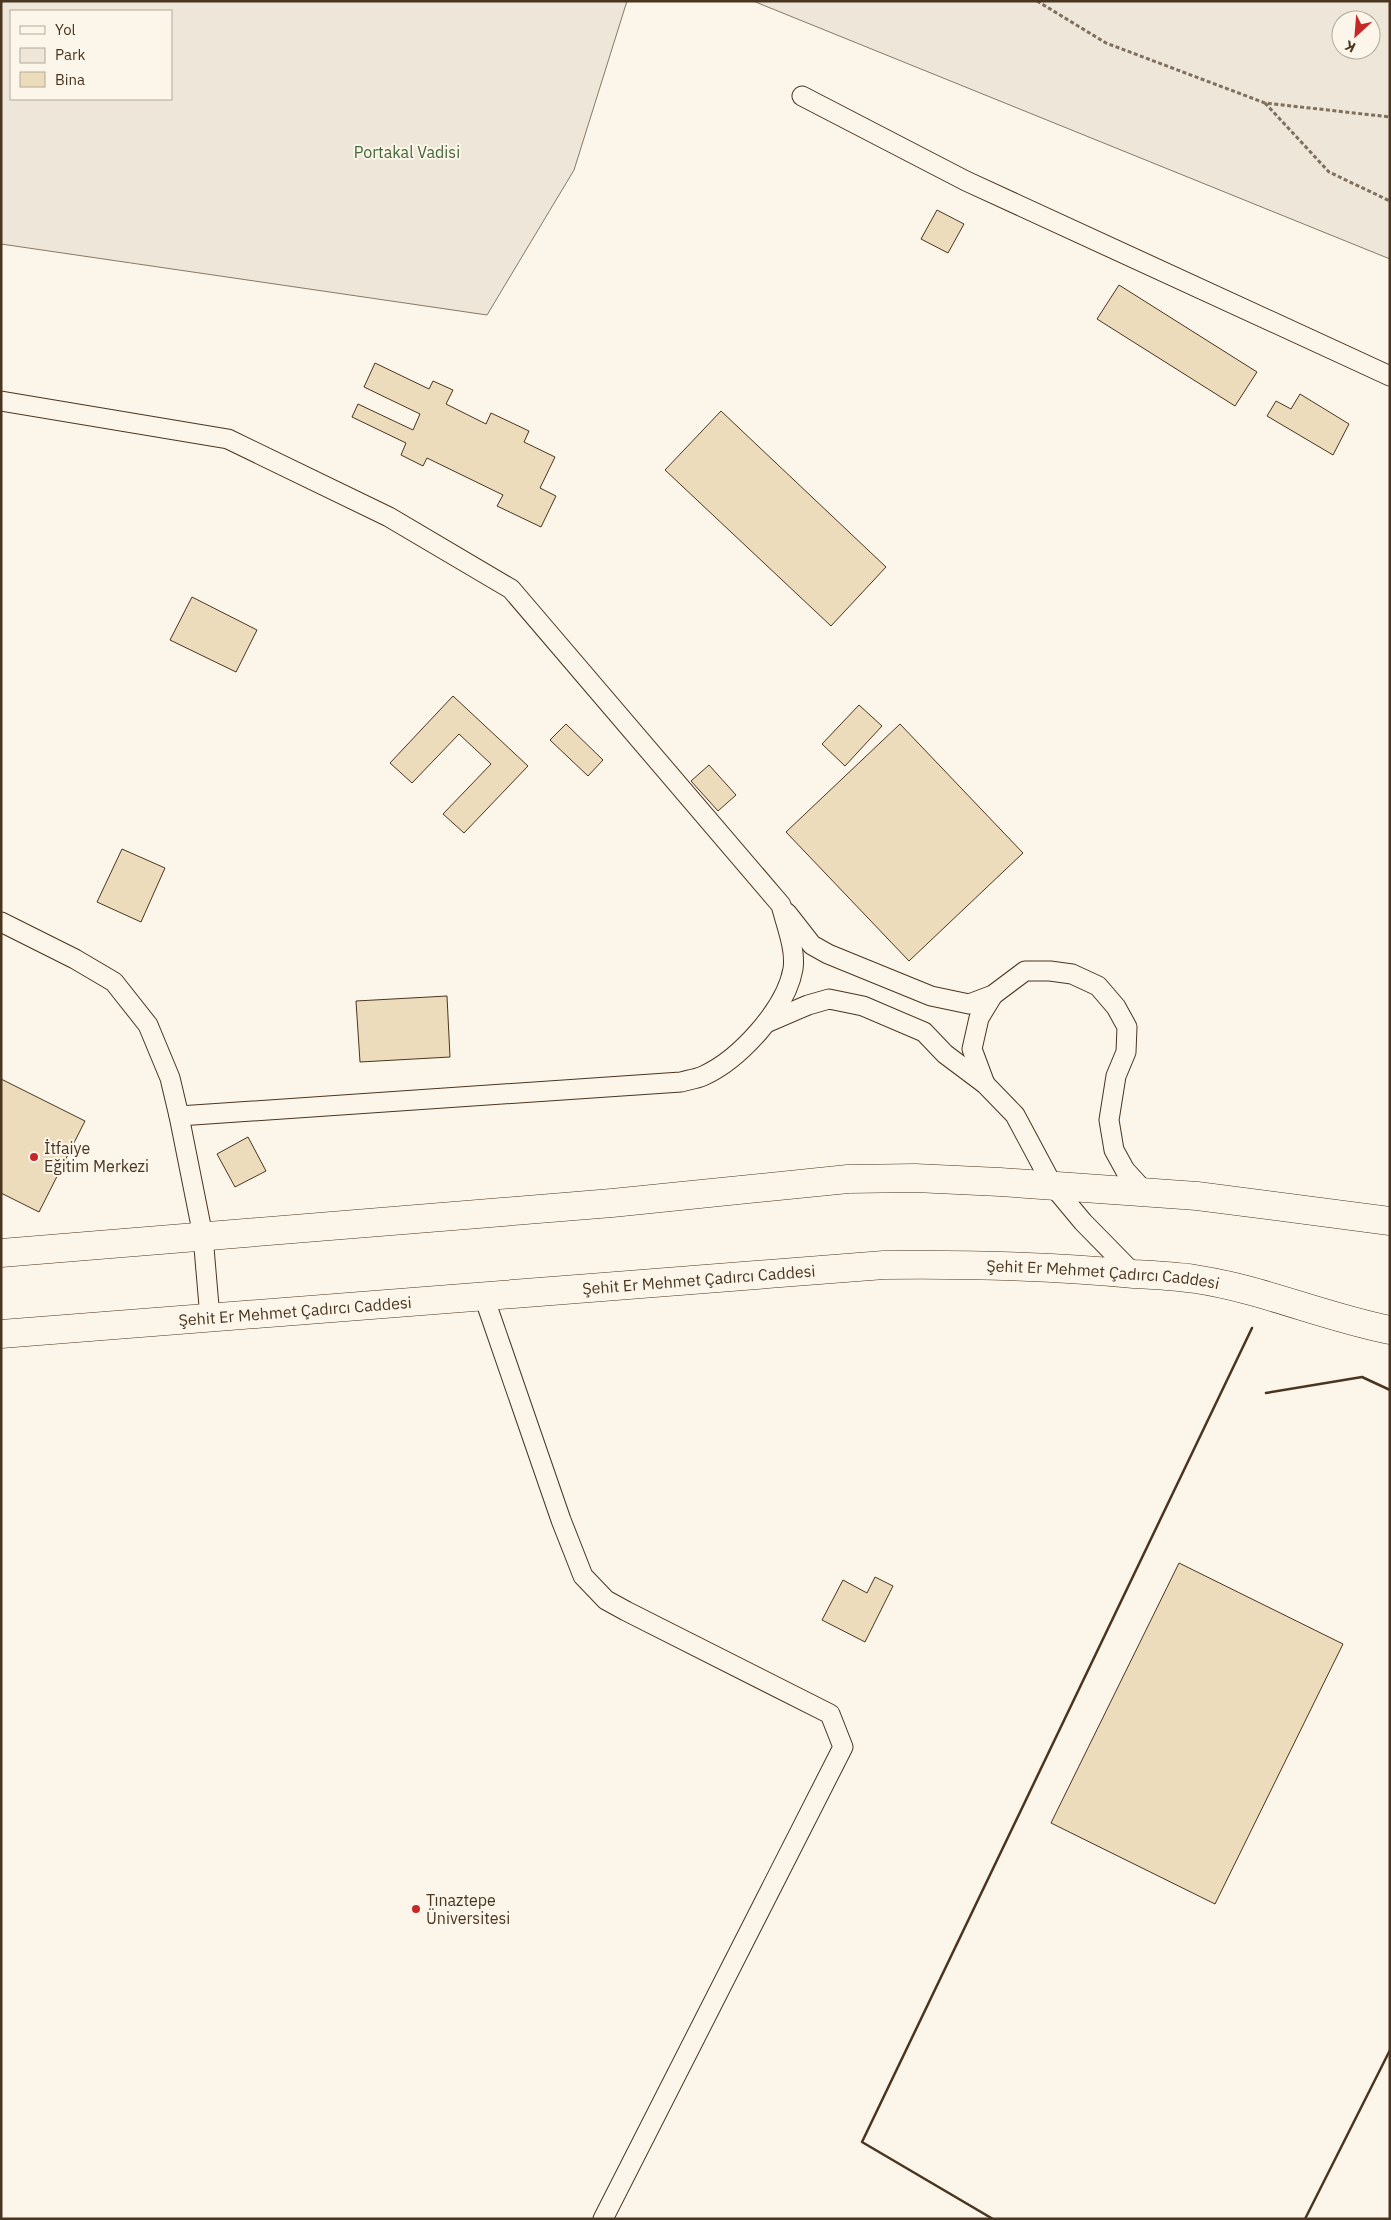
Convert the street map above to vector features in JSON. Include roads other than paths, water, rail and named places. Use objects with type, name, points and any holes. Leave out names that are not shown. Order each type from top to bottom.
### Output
[{"type":"main road","points":[[1,1253],[612,1203],[848,1179],[915,1178],[1197,1196],[1390,1222]]},
{"type":"main road","name":"Şehit Er Mehmet Çadırcı Caddesi","points":[[1,1334],[884,1265],[989,1264],[1195,1279],[1288,1301],[1361,1324],[1390,1330]]},
{"type":"lane","points":[[802,96],[966,181],[1390,376]]},
{"type":"lane","points":[[1,401],[228,439],[389,517],[511,589],[781,905],[812,945],[828,954],[931,996],[969,1004],[993,995],[1025,971],[1050,971],[1072,974],[1098,986],[1116,1007],[1128,1028],[1126,1052],[1116,1076],[1109,1120],[1114,1150],[1125,1170],[1146,1193]]},
{"type":"lane","points":[[179,1116],[681,1082],[703,1076],[734,1056],[765,1024],[784,996],[793,970],[793,953],[781,905]]},
{"type":"lane","points":[[1,922],[75,959],[114,982],[148,1025],[170,1078],[179,1116],[203,1236],[210,1318]]},
{"type":"lane","points":[[985,1084],[972,1049],[979,1018],[993,995]]},
{"type":"lane","points":[[765,1024],[808,1005],[829,999],[863,1006],[924,1032],[945,1054],[985,1084],[1015,1115],[1053,1186],[1083,1222],[1134,1274]]},
{"type":"lane","points":[[484,1297],[582,1576],[612,1604],[830,1714],[843,1747],[603,2219]]},
{"type":"place","name":"İtfaiye Eğitim Merkezi","points":[[34,1157]]},
{"type":"place","name":"Tınaztepe Üniversitesi","points":[[416,1909]]},
{"type":"park label","name":"Portakal Vadisi","points":[[407,152]]}]
